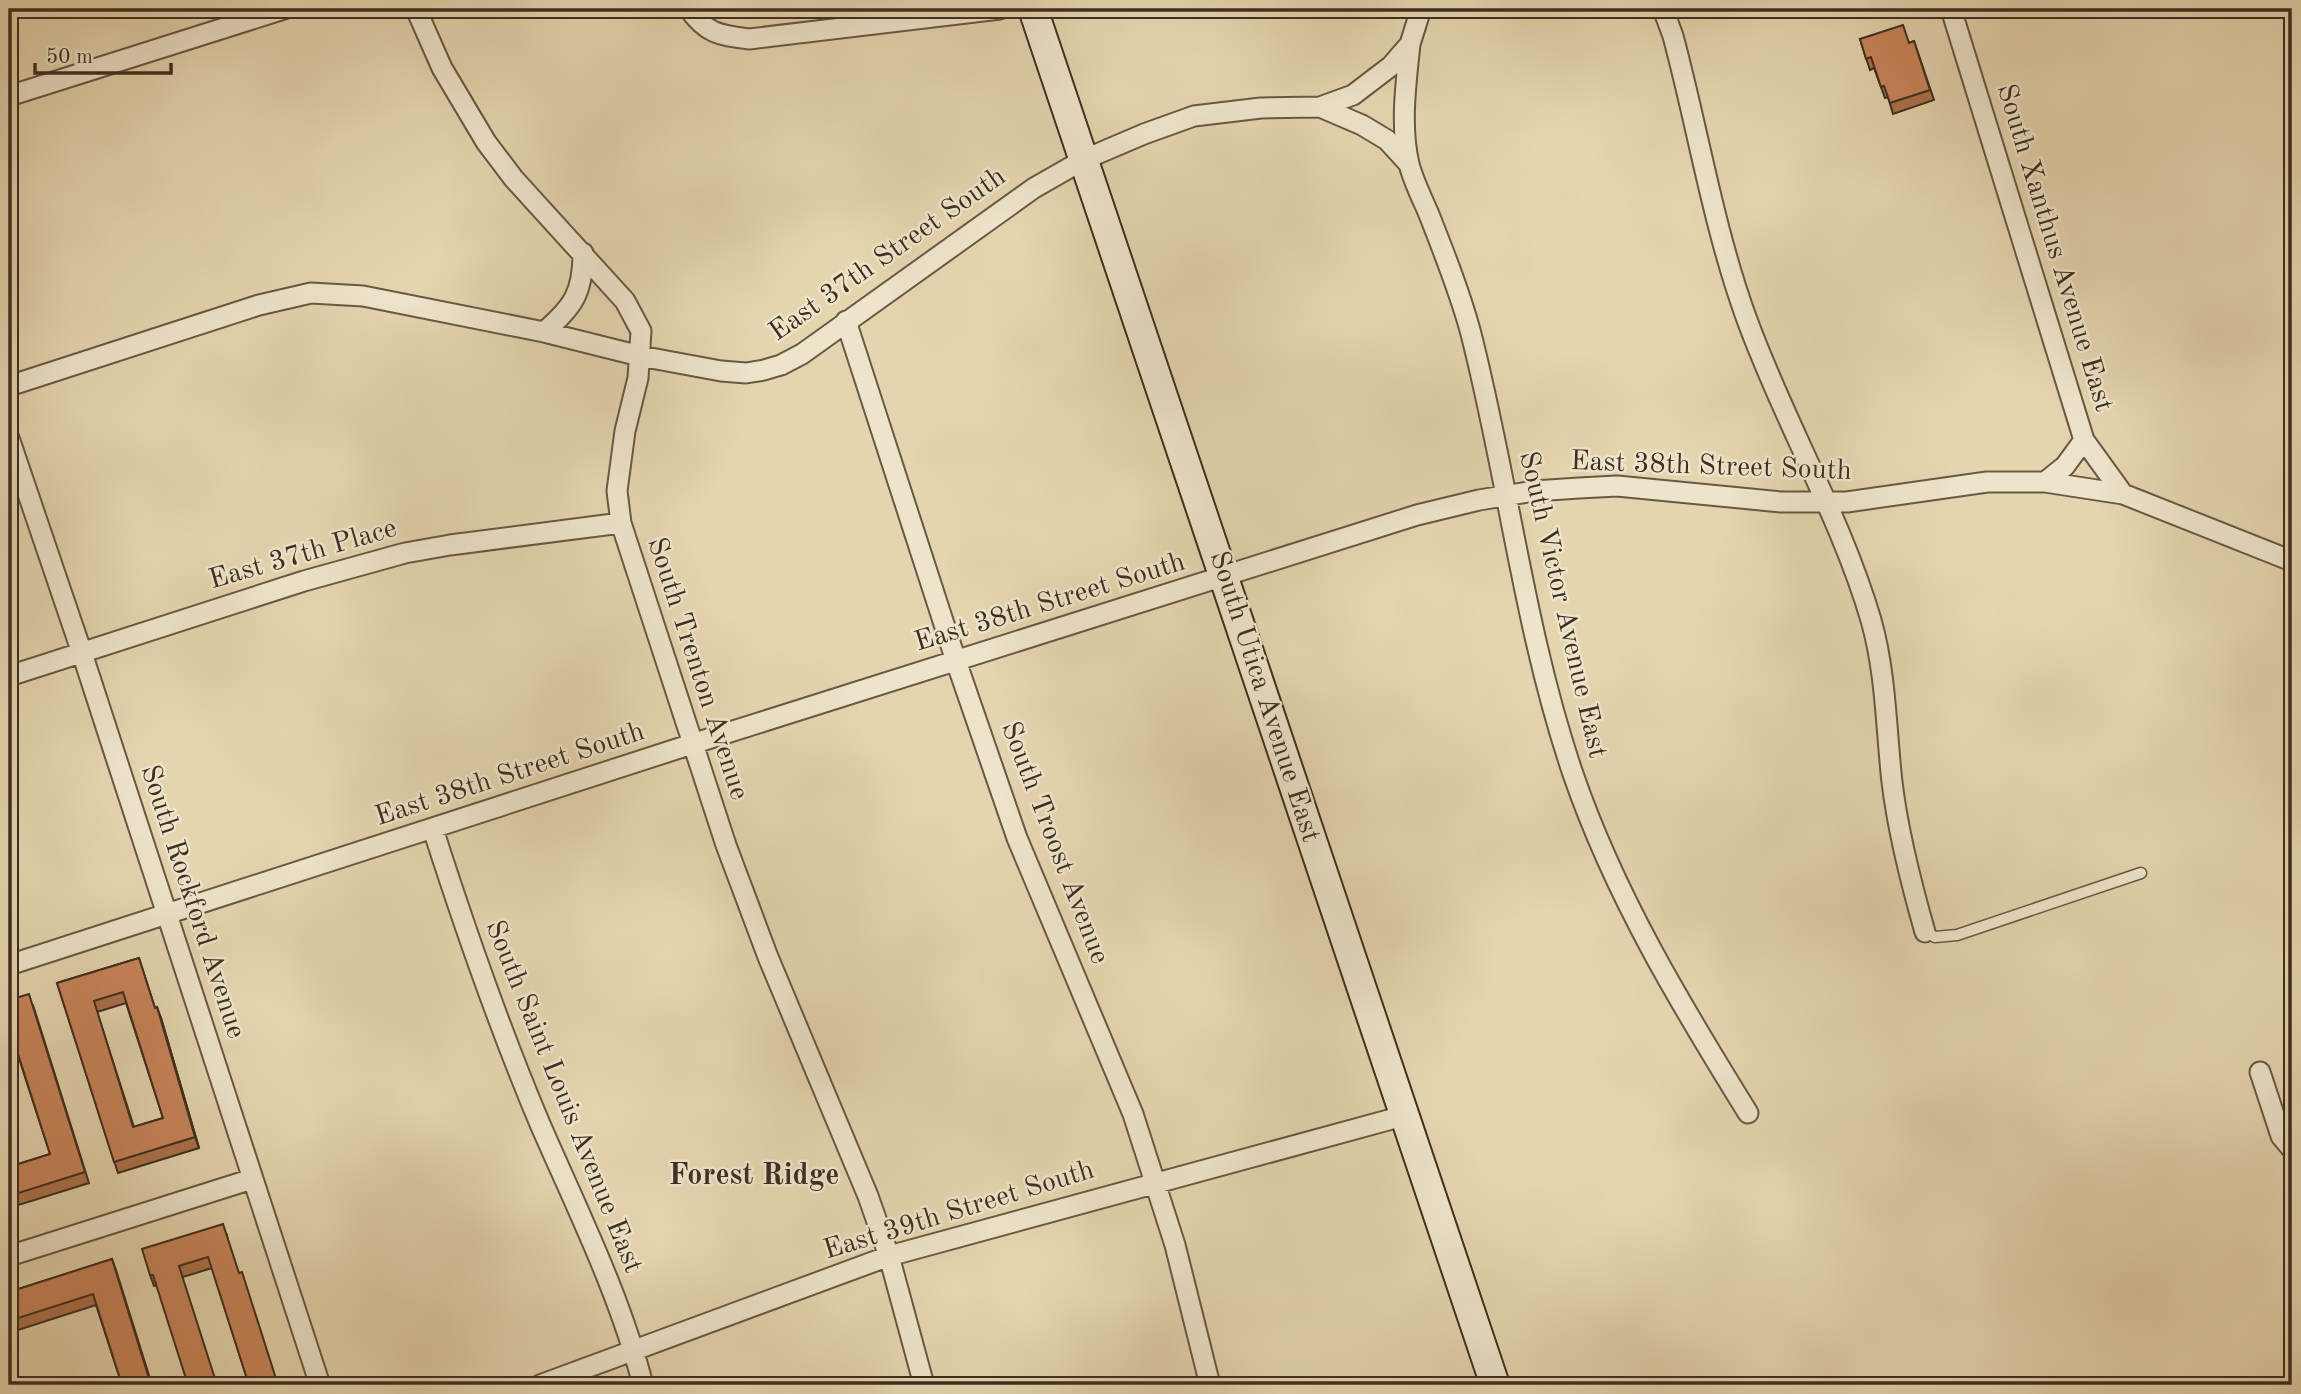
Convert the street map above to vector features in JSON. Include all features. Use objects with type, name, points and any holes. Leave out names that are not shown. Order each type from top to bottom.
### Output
[{"type":"street","points":[[9,96],[284,9]]},
{"type":"street","name":"South Trenton Avenue","points":[[416,9],[442,68],[486,142],[514,178],[625,301],[641,331],[638,378],[625,431],[617,491],[621,523],[726,845],[768,957],[824,1088],[889,1256],[924,1385]]},
{"type":"street","points":[[689,9],[698,22],[716,35],[749,39],[1000,9]]},
{"type":"street","name":"South Utica Avenue East","points":[[1033,9],[1495,1385]]},
{"type":"street","name":"East 37th Street South","points":[[9,386],[259,305],[311,293],[363,296],[722,371],[746,373],[764,370],[802,354],[1034,188],[1083,160],[1194,116],[1261,108],[1320,107],[1353,95],[1391,66],[1410,44],[1421,9]]},
{"type":"street","points":[[1663,9],[1674,36],[1718,220],[1745,315],[1790,427],[1859,585],[1879,653],[1898,821],[1909,876],[1925,932]]},
{"type":"street","name":"South Xanthus Avenue East","points":[[1951,9],[2084,440],[2123,494]]},
{"type":"street","name":"South Victor Avenue East","points":[[1410,44],[1405,89],[1409,164],[1469,326],[1547,687],[1573,774],[1601,846],[1637,925],[1748,1113]]},
{"type":"street","name":"South Victor Avenue East","points":[[1320,107],[1363,125],[1387,140],[1409,164]]},
{"type":"street","points":[[544,332],[563,316],[575,298],[583,276],[583,253]]},
{"type":"street","name":"South Troost Avenue","points":[[846,321],[956,662],[1017,838],[1133,1114],[1175,1245],[1210,1385]]},
{"type":"street","name":"South Rockford Avenue","points":[[9,438],[82,653],[320,1385]]},
{"type":"street","points":[[2045,482],[2065,466],[2084,440]]},
{"type":"street","name":"East 38th Street South","points":[[9,965],[692,744],[1417,515],[1479,499],[1534,491],[1617,486],[1781,502],[1847,502],[1987,482],[2045,482],[2123,494],[2292,561]]},
{"type":"street","name":"East 37th Place","points":[[9,676],[304,581],[405,553],[621,523]]},
{"type":"street","name":"South Saint Louis Avenue East","points":[[433,830],[471,947],[510,1050],[584,1222],[634,1351],[643,1385]]},
{"type":"street","points":[[2260,1072],[2281,1136],[2292,1149]]},
{"type":"street","name":"East 39th Street South","points":[[540,1385],[889,1256],[1403,1115]]},
{"type":"street","points":[[9,1256],[252,1179]]},
{"type":"lane","points":[[1925,932],[1935,937],[1957,935],[2141,873]]},
{"type":"building","points":[[1903,25],[1909,43],[1914,41],[1930,90],[1890,103],[1884,86],[1881,87],[1871,57],[1866,59],[1860,39]]},
{"type":"building","points":[[139,958],[155,1008],[157,1007],[195,1137],[114,1162],[57,983]],"holes":[[[123,992],[163,1118],[133,1127],[94,1001]]]},
{"type":"building","points":[[29,994],[85,1172],[9,1196],[9,1167],[50,1154],[9,1029],[9,1000]]},
{"type":"building","points":[[223,1224],[239,1273],[242,1272],[278,1385],[238,1385],[248,1382],[208,1257],[179,1266],[217,1385],[188,1385],[153,1275],[150,1275],[142,1249]]},
{"type":"building","points":[[112,1259],[151,1385],[122,1385],[93,1294],[9,1321],[9,1292]]},
{"type":"district","name":"Forest Ridge","points":[[754,1176]]}]
